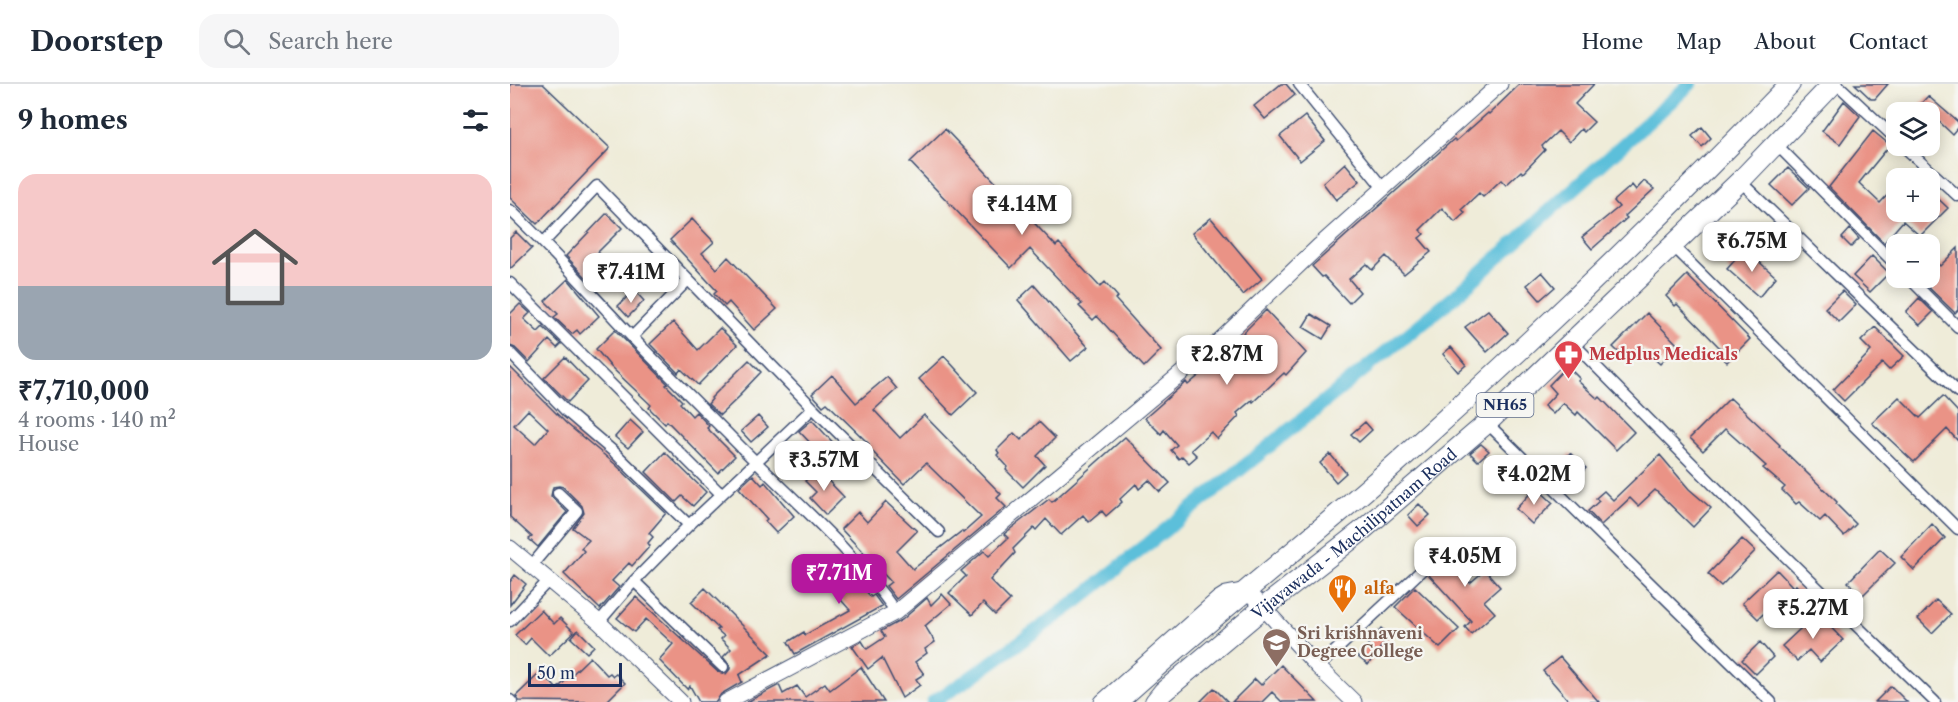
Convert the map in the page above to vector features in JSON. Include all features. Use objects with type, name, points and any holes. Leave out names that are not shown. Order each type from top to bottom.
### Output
[{"type":"highway","name":"Vijayawada - Machilipatnam Road","points":[[1117,702],[1399,461],[1502,367],[1715,161],[1790,84]]},
{"type":"highway","name":"Vijayawada - Machilipatnam Road","points":[[1155,702],[1163,692],[1263,608],[1359,532],[1486,423],[1740,181],[1835,84]]},
{"type":"highway","points":[[1343,508],[1359,532]]},
{"type":"street","points":[[1299,84],[1383,188]]},
{"type":"street","points":[[726,702],[896,612],[1215,345],[1320,245],[1500,84]]},
{"type":"street","points":[[1835,84],[1886,130]]},
{"type":"street","points":[[1776,144],[1886,255]]},
{"type":"street","points":[[1915,156],[1958,196]]},
{"type":"street","points":[[1740,181],[1958,392]]},
{"type":"street","points":[[544,242],[597,186],[813,408],[939,531]]},
{"type":"street","points":[[510,210],[544,242],[632,337],[755,462],[831,535],[866,572],[896,612]]},
{"type":"street","points":[[1672,245],[1958,529]]},
{"type":"street","points":[[632,337],[688,280]]},
{"type":"street","points":[[510,283],[721,494]]},
{"type":"street","points":[[1919,288],[1958,327]]},
{"type":"street","points":[[1572,342],[1754,526],[1935,702]]},
{"type":"street","points":[[510,352],[567,412],[614,452],[689,525]]},
{"type":"street","points":[[599,622],[634,581],[689,525],[813,408]]},
{"type":"street","points":[[1486,423],[1771,702]]},
{"type":"street","points":[[532,565],[577,511],[558,493]]},
{"type":"street","points":[[510,548],[599,622],[681,702]]},
{"type":"street","points":[[1318,667],[1439,554]]},
{"type":"street","points":[[510,621],[550,579]]},
{"type":"street","points":[[634,581],[723,667]]},
{"type":"street","points":[[1102,702],[1218,599],[1232,591],[1247,590],[1318,667],[1354,702]]},
{"type":"building","points":[[510,84],[543,84],[610,148],[537,224],[510,198]]},
{"type":"building","points":[[1281,84],[1286,84],[1295,95],[1265,119],[1254,106]]},
{"type":"building","points":[[1520,84],[1594,84],[1575,104],[1594,122],[1584,132],[1581,129],[1569,142],[1558,131],[1542,146],[1545,150],[1523,173],[1521,171],[1506,185],[1501,180],[1483,197],[1479,193],[1462,209],[1465,213],[1455,222],[1442,208],[1420,230],[1424,234],[1419,238],[1431,252],[1404,274],[1386,256],[1372,270],[1366,264],[1349,279],[1360,292],[1349,303],[1312,266],[1454,139],[1456,141],[1489,114]]},
{"type":"building","points":[[1855,84],[1888,84],[1875,99],[1871,99]]},
{"type":"building","points":[[1928,96],[1935,102],[1922,102]]},
{"type":"building","points":[[1844,101],[1860,116],[1840,144],[1822,131]]},
{"type":"building","points":[[1940,106],[1958,122],[1958,127],[1952,134],[1940,123]]},
{"type":"building","points":[[1305,116],[1325,141],[1300,161],[1280,136]]},
{"type":"building","points":[[1702,127],[1711,138],[1702,147],[1692,136]]},
{"type":"building","points":[[945,129],[1056,246],[1059,243],[1100,287],[1105,282],[1118,297],[1115,299],[1161,350],[1144,367],[1097,316],[1093,320],[1079,306],[1082,304],[1030,249],[1011,268],[910,162]]},
{"type":"building","points":[[1873,131],[1886,142],[1886,150],[1859,183],[1880,203],[1886,197],[1886,222],[1902,222],[1892,234],[1886,234],[1884,243],[1829,187]]},
{"type":"building","points":[[1345,163],[1360,181],[1336,200],[1323,183]]},
{"type":"building","points":[[1788,168],[1809,188],[1792,205],[1771,185]]},
{"type":"building","points":[[1644,181],[1654,189],[1625,216],[1627,218],[1592,249],[1582,237],[1619,207],[1614,201],[1632,185],[1636,190]]},
{"type":"building","points":[[1940,200],[1948,208],[1940,216]]},
{"type":"building","points":[[607,213],[622,228],[598,252],[616,271],[597,289],[566,256]]},
{"type":"building","points":[[1211,218],[1262,279],[1243,295],[1192,233]]},
{"type":"building","points":[[692,219],[714,242],[702,253],[717,269],[728,257],[777,309],[754,330],[729,302],[725,306],[714,294],[717,291],[670,240]]},
{"type":"building","points":[[1904,222],[1934,222],[1922,234],[1918,234]]},
{"type":"building","points":[[1850,229],[1859,239],[1851,247],[1842,238]]},
{"type":"building","points":[[516,232],[532,248],[510,269],[510,238]]},
{"type":"building","points":[[1791,241],[1799,248],[1789,257],[1783,249]]},
{"type":"building","points":[[1958,248],[1958,310],[1955,313],[1929,288],[1940,288],[1940,266]]},
{"type":"building","points":[[1745,249],[1776,277],[1759,297],[1727,269]]},
{"type":"building","points":[[1872,256],[1886,270],[1886,276],[1870,292],[1853,276]]},
{"type":"building","points":[[1542,272],[1555,287],[1540,300],[1527,285]]},
{"type":"building","points":[[1687,275],[1750,339],[1727,362],[1718,354],[1722,350],[1677,304],[1675,306],[1666,296]]},
{"type":"building","points":[[568,279],[599,316],[580,334],[577,330],[572,334],[554,317],[558,314],[545,301]]},
{"type":"building","points":[[1034,285],[1088,347],[1071,361],[1018,300]]},
{"type":"building","points":[[634,290],[644,301],[628,317],[618,306]]},
{"type":"building","points":[[1842,291],[1856,305],[1839,322],[1825,308]]},
{"type":"building","points":[[1919,298],[1933,312],[1920,325],[1906,312]]},
{"type":"building","points":[[520,304],[530,313],[524,319],[538,332],[543,327],[561,344],[557,348],[549,340],[529,362],[510,346],[510,314]]},
{"type":"building","points":[[1266,310],[1306,353],[1286,375],[1284,373],[1253,402],[1252,400],[1237,413],[1239,416],[1217,439],[1211,432],[1191,450],[1197,456],[1189,463],[1182,456],[1179,459],[1171,450],[1177,445],[1164,430],[1161,434],[1145,418],[1186,382],[1188,385],[1210,366]]},
{"type":"building","points":[[1488,310],[1508,333],[1487,352],[1465,327]]},
{"type":"building","points":[[1647,313],[1678,345],[1660,364],[1642,348],[1629,362],[1613,347]]},
{"type":"building","points":[[1311,314],[1331,326],[1323,339],[1303,327]]},
{"type":"building","points":[[673,322],[698,350],[720,328],[737,345],[698,385],[681,369],[678,373],[650,344]]},
{"type":"building","points":[[1875,327],[1904,356],[1889,370],[1882,363],[1844,401],[1833,390],[1871,351],[1861,341]]},
{"type":"building","points":[[615,330],[668,384],[666,385],[682,401],[680,403],[692,416],[696,412],[709,426],[707,428],[735,456],[718,473],[667,421],[665,424],[649,408],[651,405],[611,367],[596,349]]},
{"type":"building","points":[[1451,347],[1466,365],[1458,372],[1443,354]]},
{"type":"building","points":[[944,356],[977,392],[953,415],[919,379]]},
{"type":"building","points":[[565,357],[588,381],[568,402],[544,378]]},
{"type":"building","points":[[749,360],[761,372],[720,415],[708,404],[711,398]]},
{"type":"building","points":[[1567,366],[1580,379],[1578,381],[1598,399],[1600,397],[1634,432],[1616,450],[1578,412],[1576,415],[1563,403],[1553,414],[1544,406],[1556,393],[1549,385]]},
{"type":"building","points":[[510,367],[567,424],[615,464],[666,513],[649,533],[653,537],[648,543],[650,546],[632,566],[629,563],[612,581],[619,587],[600,609],[564,574],[584,551],[581,548],[589,540],[573,528],[584,513],[582,506],[563,487],[553,487],[551,496],[567,512],[538,547],[529,539],[532,537],[510,517]],"holes":[[[528,410],[548,429],[535,444],[514,425]]]},
{"type":"building","points":[[832,375],[856,403],[887,377],[897,389],[874,410],[900,438],[924,415],[1001,494],[997,498],[1006,507],[896,599],[886,586],[891,582],[841,529],[858,512],[867,522],[886,502],[917,531],[897,551],[913,569],[981,517],[926,463],[904,484],[867,446],[869,444],[827,403],[823,406],[812,394]]},
{"type":"building","points":[[1943,396],[1958,412],[1958,441],[1947,429],[1914,462],[1872,423],[1899,397],[1920,418]]},
{"type":"building","points":[[1730,398],[1837,502],[1836,504],[1856,524],[1844,536],[1825,516],[1820,521],[1799,502],[1796,504],[1782,490],[1785,487],[1763,468],[1766,466],[1725,429],[1703,451],[1690,438]]},
{"type":"building","points":[[758,416],[768,427],[751,442],[741,431]]},
{"type":"building","points":[[630,420],[643,432],[628,448],[615,437]]},
{"type":"building","points":[[812,420],[840,450],[822,469],[806,454],[814,447],[799,431]]},
{"type":"building","points":[[1039,422],[1055,438],[1037,456],[1045,465],[1023,487],[1006,470],[1008,467],[997,455],[999,453],[997,450],[1014,433],[1021,440]]},
{"type":"building","points":[[1365,422],[1372,430],[1359,442],[1351,434]]},
{"type":"building","points":[[1125,437],[1170,483],[1160,492],[1149,480],[1139,489],[1136,484],[1120,499],[1122,502],[1106,516],[1102,511],[1089,522],[1083,515],[1061,535],[1046,519],[1013,549],[1015,553],[990,580],[1010,600],[995,615],[983,603],[972,615],[949,593],[966,576],[961,571],[984,551],[989,556],[1008,538],[1004,534],[1049,499],[1052,502]]},
{"type":"building","points":[[1481,444],[1489,451],[1478,461],[1470,453]]},
{"type":"building","points":[[665,452],[706,492],[693,506],[682,496],[676,502],[646,472]]},
{"type":"building","points":[[1570,453],[1586,468],[1567,489],[1551,474]]},
{"type":"building","points":[[1330,454],[1346,473],[1336,482],[1320,463]]},
{"type":"building","points":[[1660,455],[1689,489],[1711,508],[1693,527],[1655,490],[1638,506],[1630,498],[1601,525],[1588,511],[1599,501],[1596,498],[1604,491],[1613,500]]},
{"type":"building","points":[[817,469],[844,497],[826,515],[810,498],[816,492],[805,481]]},
{"type":"building","points":[[753,475],[762,485],[765,482],[794,516],[776,533],[765,521],[767,519],[739,488]]},
{"type":"building","points":[[1536,487],[1553,503],[1532,524],[1516,509]]},
{"type":"building","points":[[1419,504],[1430,515],[1418,526],[1408,515]]},
{"type":"building","points":[[1932,524],[1945,538],[1914,570],[1901,557]]},
{"type":"building","points":[[1742,539],[1755,551],[1721,586],[1708,574]]},
{"type":"building","points":[[1460,542],[1469,553],[1454,566],[1470,583],[1485,570],[1500,587],[1484,601],[1495,613],[1471,634],[1465,627],[1471,621],[1428,574],[1444,559],[1446,553]]},
{"type":"building","points":[[1880,549],[1895,563],[1862,596],[1848,582]]},
{"type":"building","points":[[838,558],[871,597],[874,595],[882,606],[795,654],[788,642],[850,610],[819,575]]},
{"type":"building","points":[[1777,570],[1792,586],[1758,619],[1742,603]]},
{"type":"building","points":[[515,575],[526,584],[510,605],[510,582]]},
{"type":"building","points":[[1796,585],[1809,598],[1803,605],[1790,593]]},
{"type":"building","points":[[1415,587],[1459,629],[1440,648],[1395,607]]},
{"type":"building","points":[[705,588],[771,654],[739,675],[742,682],[721,694],[716,702],[699,702],[690,686],[687,689],[659,660],[673,644],[646,619],[634,632],[617,618],[636,597],[718,672],[726,674],[730,666],[723,657],[731,649],[721,639],[724,636],[717,630],[719,629],[691,602]]},
{"type":"building","points":[[942,594],[951,604],[925,626],[935,642],[925,649],[927,653],[915,662],[924,674],[916,679],[920,685],[902,698],[882,658],[868,669],[852,646],[862,641],[867,649],[885,637],[881,631],[902,620],[927,598],[931,605]]},
{"type":"building","points":[[1936,600],[1951,614],[1932,633],[1918,619]]},
{"type":"building","points":[[541,610],[554,624],[560,618],[574,632],[549,656],[531,638],[525,645],[515,635]]},
{"type":"building","points":[[1817,613],[1843,640],[1820,662],[1809,650],[1797,661],[1782,646]]},
{"type":"building","points":[[1381,628],[1390,635],[1368,665],[1358,657]]},
{"type":"building","points":[[578,630],[594,646],[587,653],[571,638]]},
{"type":"building","points":[[1760,642],[1773,657],[1756,674],[1742,660]]},
{"type":"building","points":[[590,657],[607,675],[616,674],[625,683],[606,702],[519,701],[516,696],[541,672],[557,689]]},
{"type":"building","points":[[1560,657],[1599,702],[1570,702],[1543,671]]},
{"type":"building","points":[[1281,665],[1317,702],[1282,702],[1272,692],[1262,702],[1232,702],[1255,679],[1261,685]]},
{"type":"building","points":[[861,667],[884,702],[747,702],[779,685],[783,694],[797,686],[805,697],[825,683],[830,690]]},
{"type":"building","points":[[1891,686],[1907,702],[1875,702]]},
{"type":"building","points":[[1214,688],[1228,702],[1200,702]]},
{"type":"waterway","points":[[933,702],[1076,602],[1453,298],[1690,84]]},
{"type":"place","name":"Medplus Medicals","points":[[1568,380]]},
{"type":"place","name":"alfa","points":[[1343,614]]},
{"type":"place","name":"Sri krishnaveni Degree College","points":[[1276,668]]}]
